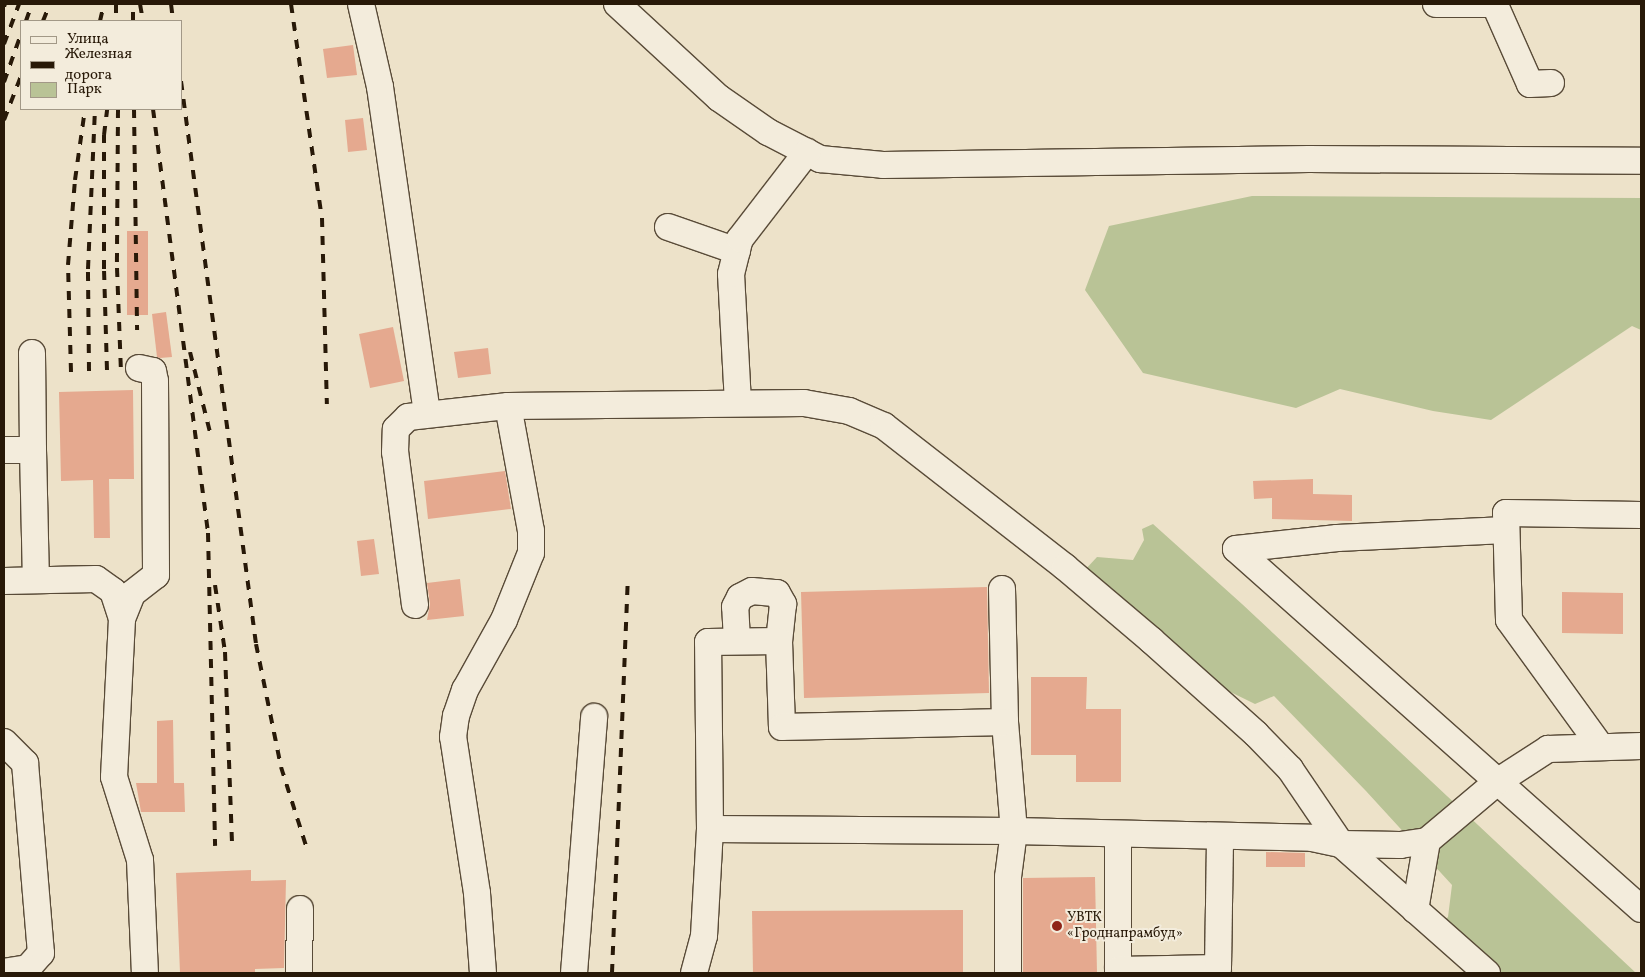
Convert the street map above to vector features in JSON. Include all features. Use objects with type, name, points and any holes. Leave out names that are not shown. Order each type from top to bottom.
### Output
[{"type":"lane","points":[[361,4],[380,87],[427,413]]},
{"type":"lane","points":[[617,4],[719,98],[768,132],[820,159],[883,166],[1309,159],[1641,161]]},
{"type":"lane","points":[[1436,4],[1495,4],[1530,84],[1551,83]]},
{"type":"lane","points":[[738,403],[731,274],[740,239],[808,152]]},
{"type":"lane","points":[[668,227],[737,251]]},
{"type":"lane","points":[[32,353],[36,580]]},
{"type":"lane","points":[[139,368],[152,371],[155,381],[156,575],[132,594],[122,619],[114,777],[140,860],[146,973]]},
{"type":"lane","points":[[415,605],[395,444],[396,430],[408,417],[427,413],[508,406],[804,403],[849,411],[884,426],[1065,567],[1256,734],[1290,769],[1341,844],[1487,973]]},
{"type":"lane","points":[[483,973],[476,893],[453,737],[456,716],[465,690],[504,620],[531,553],[531,531],[508,406]]},
{"type":"lane","points":[[4,450],[33,450]]},
{"type":"lane","points":[[1601,747],[1509,620],[1506,513],[1641,515]]},
{"type":"lane","points":[[1506,530],[1337,538],[1236,549],[1641,909]]},
{"type":"lane","points":[[4,581],[96,579],[113,591],[122,619]]},
{"type":"lane","points":[[1002,589],[1005,722],[1014,830],[1008,877],[1008,973]]},
{"type":"lane","points":[[737,642],[735,607],[740,596],[752,591],[776,594],[783,604],[778,641],[782,727],[1005,722]]},
{"type":"lane","points":[[694,973],[704,936],[710,829],[708,642],[778,641]]},
{"type":"lane","points":[[574,973],[594,717]]},
{"type":"lane","points":[[4,742],[25,763],[41,953],[28,968],[4,972]]},
{"type":"lane","points":[[710,829],[1014,830],[1220,838],[1312,838],[1341,844],[1400,845],[1427,841],[1497,782],[1548,749],[1641,746]]},
{"type":"lane","points":[[1118,834],[1118,972],[1218,971],[1220,838]]},
{"type":"lane","points":[[1415,910],[1427,841]]},
{"type":"lane","points":[[299,973],[300,909]]},
{"type":"green space","points":[[1252,196],[1641,198],[1641,330],[1632,326],[1491,420],[1433,411],[1340,389],[1296,408],[1143,373],[1085,290],[1109,226]]},
{"type":"green space","points":[[1153,524],[1242,604],[1636,973],[1469,973],[1427,937],[1448,917],[1452,885],[1366,791],[1274,696],[1255,704],[1202,678],[1084,571],[1097,557],[1133,560],[1144,540],[1142,529]]},
{"type":"building","points":[[353,45],[357,75],[327,78],[323,49]]},
{"type":"building","points":[[363,118],[367,150],[348,152],[345,120]]},
{"type":"building","points":[[127,231],[148,231],[148,315],[127,315]]},
{"type":"building","points":[[166,312],[172,357],[160,358],[157,357],[152,314]]},
{"type":"building","points":[[393,327],[404,381],[370,388],[359,334]]},
{"type":"building","points":[[488,348],[491,374],[458,378],[454,352]]},
{"type":"building","points":[[133,390],[134,479],[109,479],[110,538],[94,538],[93,480],[61,481],[59,392]]},
{"type":"building","points":[[505,471],[511,509],[428,519],[424,481]]},
{"type":"building","points":[[1313,479],[1313,494],[1352,495],[1352,521],[1272,519],[1272,498],[1254,499],[1253,481]]},
{"type":"building","points":[[374,539],[379,574],[361,576],[357,541]]},
{"type":"building","points":[[460,579],[464,616],[427,620],[430,604],[427,583]]},
{"type":"building","points":[[987,587],[989,693],[804,698],[801,592]]},
{"type":"building","points":[[1562,592],[1623,593],[1623,634],[1562,633]]},
{"type":"building","points":[[1031,677],[1087,677],[1086,709],[1121,709],[1121,782],[1076,782],[1076,755],[1031,755]]},
{"type":"building","points":[[173,720],[174,783],[184,783],[185,812],[141,812],[136,783],[157,783],[157,721]]},
{"type":"building","points":[[1266,852],[1305,853],[1305,867],[1266,867]]},
{"type":"building","points":[[251,870],[251,881],[286,880],[284,968],[255,969],[255,973],[180,973],[176,873]]},
{"type":"building","name":"УВТК «Гроднапрамбуд»","points":[[1095,877],[1097,973],[1023,973],[1023,878]]},
{"type":"building","points":[[963,910],[963,973],[753,973],[752,911]]},
{"type":"railway","points":[[4,44],[19,4]]},
{"type":"railway","points":[[26,20],[32,4]]},
{"type":"railway","points":[[43,20],[50,4]]},
{"type":"railway","points":[[100,20],[104,4]]},
{"type":"railway","points":[[116,4],[116,20]]},
{"type":"railway","points":[[133,4],[133,20]]},
{"type":"railway","points":[[140,4],[143,20]]},
{"type":"railway","points":[[171,4],[173,20]]},
{"type":"railway","points":[[291,4],[322,218],[327,404]]},
{"type":"railway","points":[[4,82],[20,37]]},
{"type":"railway","points":[[4,120],[20,79]]},
{"type":"railway","points":[[182,89],[256,644],[281,767],[306,846]]},
{"type":"railway","points":[[71,372],[68,265],[75,180],[85,110]]},
{"type":"railway","points":[[89,371],[88,269],[95,110]]},
{"type":"railway","points":[[107,110],[104,135],[104,269],[107,370]]},
{"type":"railway","points":[[118,110],[117,268],[121,370]]},
{"type":"railway","points":[[134,110],[137,330]]},
{"type":"railway","points":[[153,110],[208,533],[215,846]]},
{"type":"railway","points":[[190,352],[211,436]]},
{"type":"railway","points":[[612,973],[628,578]]},
{"type":"railway","points":[[215,585],[225,652],[232,843]]},
{"type":"place","name":"УВТК «Гроднапрамбуд»","points":[[1057,926]]}]
